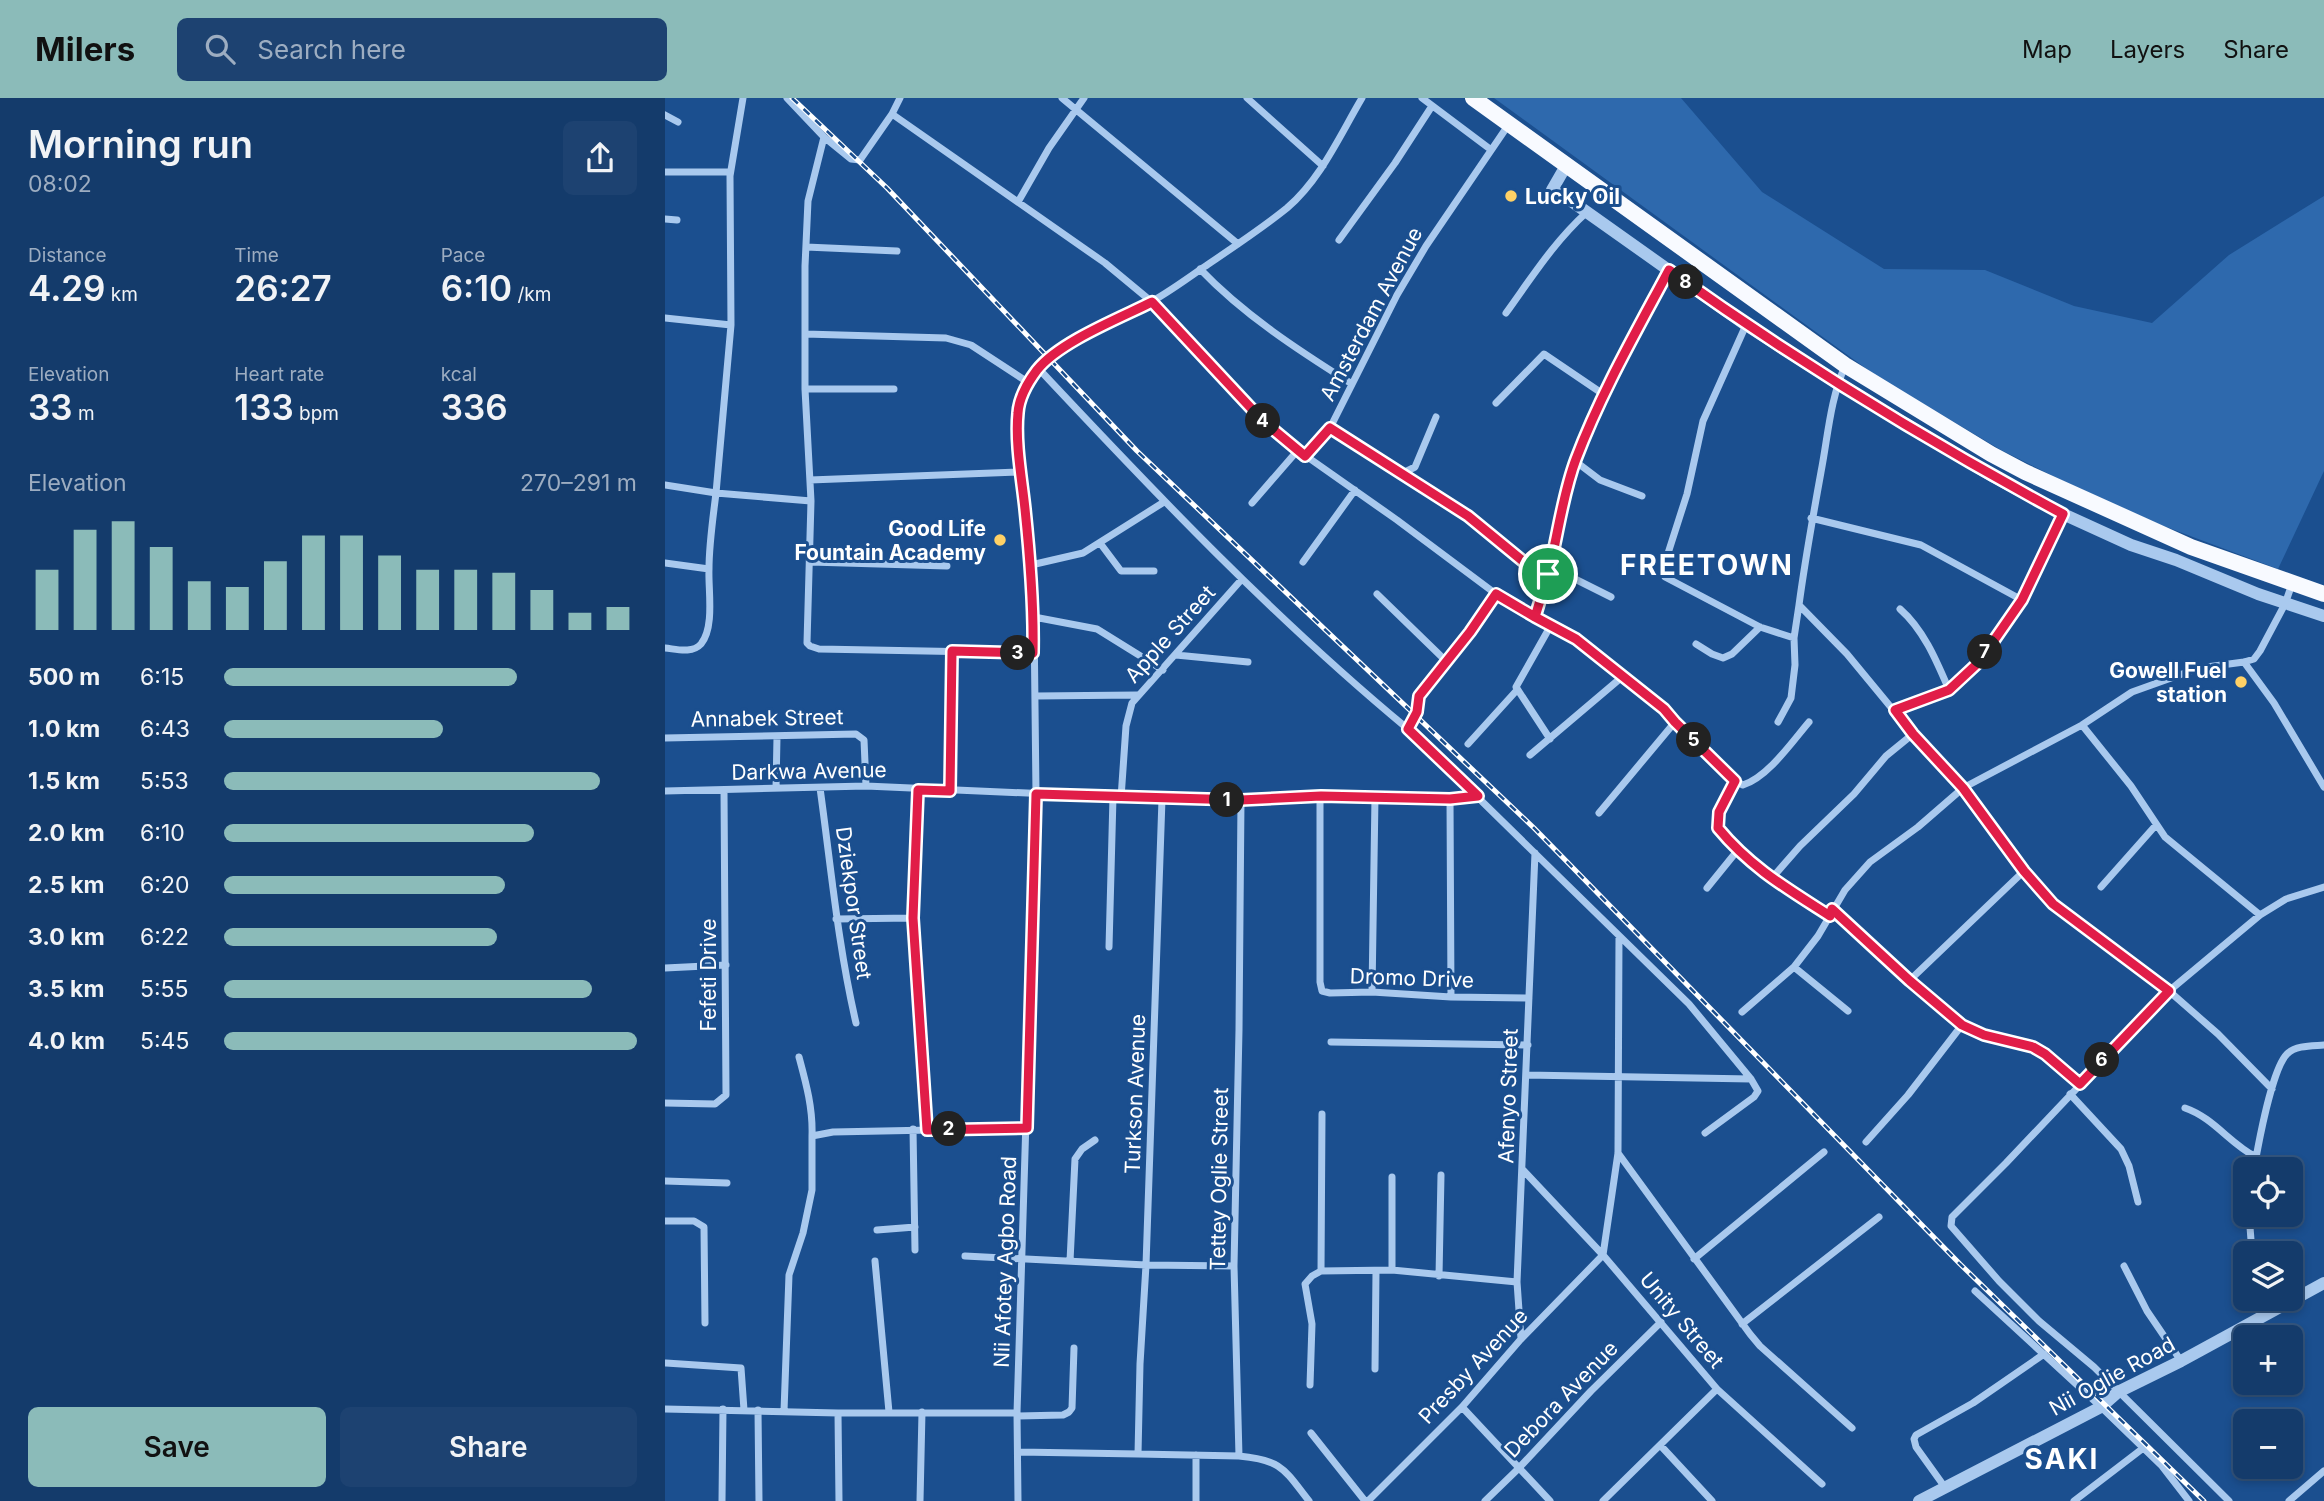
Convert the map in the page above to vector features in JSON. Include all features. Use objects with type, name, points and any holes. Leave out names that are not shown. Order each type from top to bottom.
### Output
[{"type":"highway","points":[[1473,98],[1845,365],[2025,472],[2191,547],[2324,594]]},
{"type":"street","points":[[665,648],[695,649],[702,643],[708,622],[709,569],[731,325],[730,172],[743,98]]},
{"type":"street","points":[[787,98],[824,137],[851,159],[860,160],[900,98]]},
{"type":"street","points":[[1062,98],[1238,244]]},
{"type":"street","points":[[1018,202],[1049,148],[1084,98]]},
{"type":"street","points":[[1247,98],[1323,166]]},
{"type":"street","name":"Nii Afotey Agbo Road","points":[[1018,1501],[1018,1415],[1036,794],[1034,617],[1018,414],[1024,389],[1052,355],[1152,302],[1288,207],[1323,166],[1362,98]]},
{"type":"street","points":[[1422,98],[1490,149]]},
{"type":"street","points":[[1339,240],[1395,163],[1432,106]]},
{"type":"street","points":[[892,114],[1105,263],[1152,302],[1263,421],[1305,456],[1496,594],[1576,639],[1664,709],[1735,781],[1743,785],[1752,781],[1774,763],[1809,722]]},
{"type":"street","points":[[665,115],[678,122]]},
{"type":"street","name":"Amsterdam Avenue","points":[[1305,456],[1330,428],[1397,295],[1420,256],[1509,124]]},
{"type":"street","points":[[824,137],[808,201],[806,247],[805,389],[811,501],[807,643],[819,649],[1033,653]]},
{"type":"street","points":[[1567,164],[1552,190],[1746,325],[1993,477],[2063,514],[2131,545],[2285,604],[2324,616]]},
{"type":"street","points":[[665,172],[730,172]]},
{"type":"street","points":[[1506,313],[1546,255],[1587,212]]},
{"type":"street","points":[[665,219],[677,220]]},
{"type":"street","points":[[806,247],[897,251]]},
{"type":"street","points":[[1200,270],[1224,294],[1276,335],[1352,384]]},
{"type":"street","points":[[1535,617],[1575,461],[1603,394],[1669,270]]},
{"type":"street","points":[[665,318],[731,325]]},
{"type":"street","points":[[1746,325],[1703,421],[1687,494],[1663,572],[1665,577],[1760,627],[1794,638]]},
{"type":"street","points":[[805,334],[946,338],[971,345],[1028,383]]},
{"type":"street","points":[[1496,403],[1544,354],[1603,394]]},
{"type":"street","points":[[1778,722],[1791,698],[1795,665],[1794,638],[1811,518],[1837,383],[1845,365]]},
{"type":"street","points":[[1038,369],[1164,502],[1242,579],[1358,687],[1408,729],[1705,1021],[1758,1091],[1754,1097],[1705,1133]]},
{"type":"street","points":[[805,389],[894,389]]},
{"type":"street","points":[[1403,473],[1415,467],[1436,417]]},
{"type":"street","points":[[1330,428],[1468,516],[1524,562],[1548,574],[1567,575],[1611,597]]},
{"type":"street","points":[[1252,503],[1298,450]]},
{"type":"street","points":[[1575,461],[1600,480],[1642,496]]},
{"type":"street","points":[[810,480],[1021,472]]},
{"type":"street","points":[[665,485],[716,493],[811,501]]},
{"type":"street","points":[[1303,562],[1355,490]]},
{"type":"street","points":[[1031,565],[1073,557],[1164,502]]},
{"type":"street","points":[[1895,710],[1949,690],[1979,662],[2022,600],[2063,514]]},
{"type":"street","points":[[1811,518],[1921,545],[2022,600]]},
{"type":"street","points":[[1100,543],[1121,571],[1154,570]]},
{"type":"street","points":[[810,562],[947,566]]},
{"type":"street","points":[[665,563],[709,569]]},
{"type":"street","name":"Apple Street","points":[[1109,947],[1117,797],[1129,711],[1137,695],[1163,670],[1242,579]]},
{"type":"street","points":[[1742,1012],[1794,967],[1845,890],[1870,862],[1963,788],[2082,724],[2131,692],[2199,668],[2254,659],[2285,604],[2291,584]]},
{"type":"street","points":[[1377,594],[1447,662]]},
{"type":"street","points":[[1408,729],[1417,712],[1419,696],[1496,594]]},
{"type":"street","points":[[1799,606],[1847,654],[1913,734],[1963,788],[2024,871],[2053,904],[2169,991],[2218,1034],[2272,1089]]},
{"type":"street","points":[[1900,609],[1932,652],[1949,690]]},
{"type":"street","points":[[1034,617],[1097,629],[1163,670]]},
{"type":"street","points":[[1468,744],[1517,690],[1519,680],[1551,625]]},
{"type":"street","points":[[1696,645],[1723,658],[1732,654],[1760,627]]},
{"type":"street","points":[[950,791],[952,651]]},
{"type":"street","points":[[1176,655],[1248,662]]},
{"type":"street","points":[[2244,662],[2274,703],[2324,787]]},
{"type":"street","points":[[1530,755],[1622,677]]},
{"type":"street","points":[[1517,690],[1550,738]]},
{"type":"street","points":[[1036,696],[1137,695]]},
{"type":"street","points":[[1598,813],[1675,722]]},
{"type":"street","points":[[2082,724],[2131,786],[2165,836],[2260,915]]},
{"type":"street","points":[[1772,878],[1800,846],[1854,794],[1886,756],[1913,734]]},
{"type":"street","name":"Annabek Street","points":[[665,738],[860,735],[864,740],[866,786]]},
{"type":"street","points":[[776,788],[777,737]]},
{"type":"street","points":[[1735,781],[1719,812],[1718,828],[1737,851],[1772,878],[1831,913],[1962,1025],[1984,1035],[2033,1047],[2080,1084]]},
{"type":"street","name":"Darkwa Avenue","points":[[665,791],[866,786],[1162,799],[1241,800],[1321,796],[1450,799],[1478,796]]},
{"type":"street","name":"Dziekpor Street","points":[[820,788],[836,919],[856,1023]]},
{"type":"street","name":"Fefeti Drive","points":[[665,1103],[715,1104],[726,1095],[724,790]]},
{"type":"street","points":[[918,790],[913,918],[927,1130]]},
{"type":"street","name":"Dromo Drive","points":[[1321,796],[1322,991],[1529,998]]},
{"type":"street","points":[[1372,992],[1375,797]]},
{"type":"street","name":"Turkson Avenue","points":[[1138,1454],[1162,799]]},
{"type":"street","points":[[1450,799],[1451,997]]},
{"type":"street","name":"Tettey Oglie Street","points":[[1239,1456],[1234,1266],[1240,1030],[1241,800]]},
{"type":"street","points":[[2101,887],[2156,825]]},
{"type":"street","points":[[1707,888],[1737,851]]},
{"type":"street","name":"Afenyo Street","points":[[1521,1339],[1517,1282],[1535,853]]},
{"type":"street","points":[[1910,981],[2024,871]]},
{"type":"street","points":[[2229,1501],[2094,1367],[2039,1321],[1999,1281],[1951,1226],[1952,1217],[2169,991],[2260,915],[2285,899],[2324,887]]},
{"type":"street","points":[[836,919],[913,918]]},
{"type":"street","points":[[1603,1255],[1618,1153],[1619,936]]},
{"type":"street","points":[[665,968],[726,965]]},
{"type":"street","points":[[1794,967],[1848,1011]]},
{"type":"street","points":[[1866,1142],[1908,1095],[1962,1025]]},
{"type":"street","points":[[1331,1042],[1528,1045]]},
{"type":"street","points":[[2185,1108],[2203,1116],[2234,1144],[2256,1157],[2272,1089],[2286,1055],[2297,1049],[2324,1045]]},
{"type":"street","points":[[784,1411],[789,1275],[803,1233],[812,1190],[812,1118],[799,1057]]},
{"type":"street","points":[[1526,1075],[1751,1079]]},
{"type":"street","points":[[2070,1094],[2121,1149],[2129,1166],[2138,1202]]},
{"type":"street","points":[[1321,1271],[1322,1114]]},
{"type":"street","points":[[812,1136],[833,1132],[913,1129],[1027,1128]]},
{"type":"street","points":[[913,1129],[915,1250]]},
{"type":"street","points":[[1070,1261],[1075,1159],[1081,1149],[1095,1140]]},
{"type":"street","points":[[1694,1258],[1824,1152]]},
{"type":"street","points":[[1618,1153],[1760,1346],[1852,1429]]},
{"type":"street","name":"Unity Street","points":[[1523,1170],[1603,1255],[1717,1389],[1822,1484]]},
{"type":"street","points":[[1439,1276],[1441,1175]]},
{"type":"street","points":[[1392,1177],[1392,1270]]},
{"type":"street","points":[[665,1181],[727,1183]]},
{"type":"street","points":[[1742,1324],[1879,1217]]},
{"type":"street","points":[[665,1221],[694,1222],[704,1227],[705,1323]]},
{"type":"street","points":[[877,1230],[915,1227]]},
{"type":"street","name":"Presby Avenue","points":[[1366,1501],[1462,1408],[1521,1339],[1603,1255]]},
{"type":"street","points":[[965,1256],[1146,1265],[1234,1266]]},
{"type":"street","points":[[875,1261],[889,1412]]},
{"type":"street","points":[[2125,1266],[2147,1311],[2181,1360]]},
{"type":"street","points":[[1310,1385],[1312,1324],[1305,1284],[1321,1271],[1392,1270],[1517,1282]]},
{"type":"street","points":[[1375,1369],[1376,1271]]},
{"type":"street","name":"Nii Oglie Road","points":[[1919,1501],[2101,1407],[2118,1392],[2324,1283]]},
{"type":"street","points":[[1975,1291],[2162,1466],[2189,1501]]},
{"type":"street","name":"Debora Avenue","points":[[1485,1501],[1661,1322]]},
{"type":"street","points":[[665,1409],[1063,1415],[1072,1408],[1075,1348]]},
{"type":"street","points":[[1944,1486],[1916,1447],[1916,1435],[1973,1403],[2044,1354]]},
{"type":"street","points":[[666,1363],[741,1368],[744,1410]]},
{"type":"street","points":[[1603,1501],[1717,1389]]},
{"type":"street","points":[[1462,1408],[1550,1501]]},
{"type":"street","points":[[722,1501],[723,1409]]},
{"type":"street","points":[[758,1410],[759,1501]]},
{"type":"street","points":[[920,1501],[922,1412]]},
{"type":"street","points":[[838,1413],[839,1501]]},
{"type":"street","points":[[1311,1433],[1366,1501]]},
{"type":"street","points":[[1661,1446],[1711,1501]]},
{"type":"street","points":[[2074,1501],[2142,1450]]},
{"type":"street","points":[[1019,1452],[1263,1458],[1281,1467],[1309,1501]]},
{"type":"street","points":[[1196,1455],[1196,1501]]},
{"type":"street","points":[[2289,1501],[2324,1471]]},
{"type":"shaded area","points":[[1494,98],[1681,98],[1762,192],[1884,269],[1985,270],[2074,306],[2152,323],[2229,255],[2324,196],[2324,471],[2278,569],[2161,525],[2057,478],[2001,450],[1875,375]]},
{"type":"railway","points":[[792,98],[887,188],[1137,451],[1534,828],[1960,1264],[2204,1501]]},
{"type":"place","name":"Lucky Oil","points":[[1511,196]]},
{"type":"place","name":"Good Life Fountain Academy","points":[[1000,540]]},
{"type":"place","name":"Gowell Fuel station","points":[[2241,682]]},
{"type":"district","name":"FREETOWN","points":[[1707,565]]},
{"type":"district","name":"SAKI","points":[[2062,1459]]},
{"type":"route","points":[[1548,574],[1535,617],[1496,594],[1470,632],[1419,696],[1417,712],[1408,729],[1478,796],[1450,799],[1321,796],[1241,800],[1036,794],[1027,1128],[927,1130],[913,918],[918,790],[950,791],[952,651],[1033,653],[1031,565],[1018,414],[1024,389],[1052,355],[1152,302],[1263,421],[1305,456],[1330,428],[1468,516],[1524,562],[1548,574],[1535,617],[1576,639],[1664,709],[1735,781],[1719,812],[1718,828],[1737,851],[1830,916],[1832,909],[1962,1025],[1984,1035],[2033,1047],[2080,1084],[2169,991],[2053,904],[2024,871],[1963,788],[1913,734],[1895,710],[1955,687],[1979,662],[2022,600],[2063,514],[1993,477],[1837,383],[1746,325],[1669,270],[1603,394],[1575,461],[1548,574]]}]
